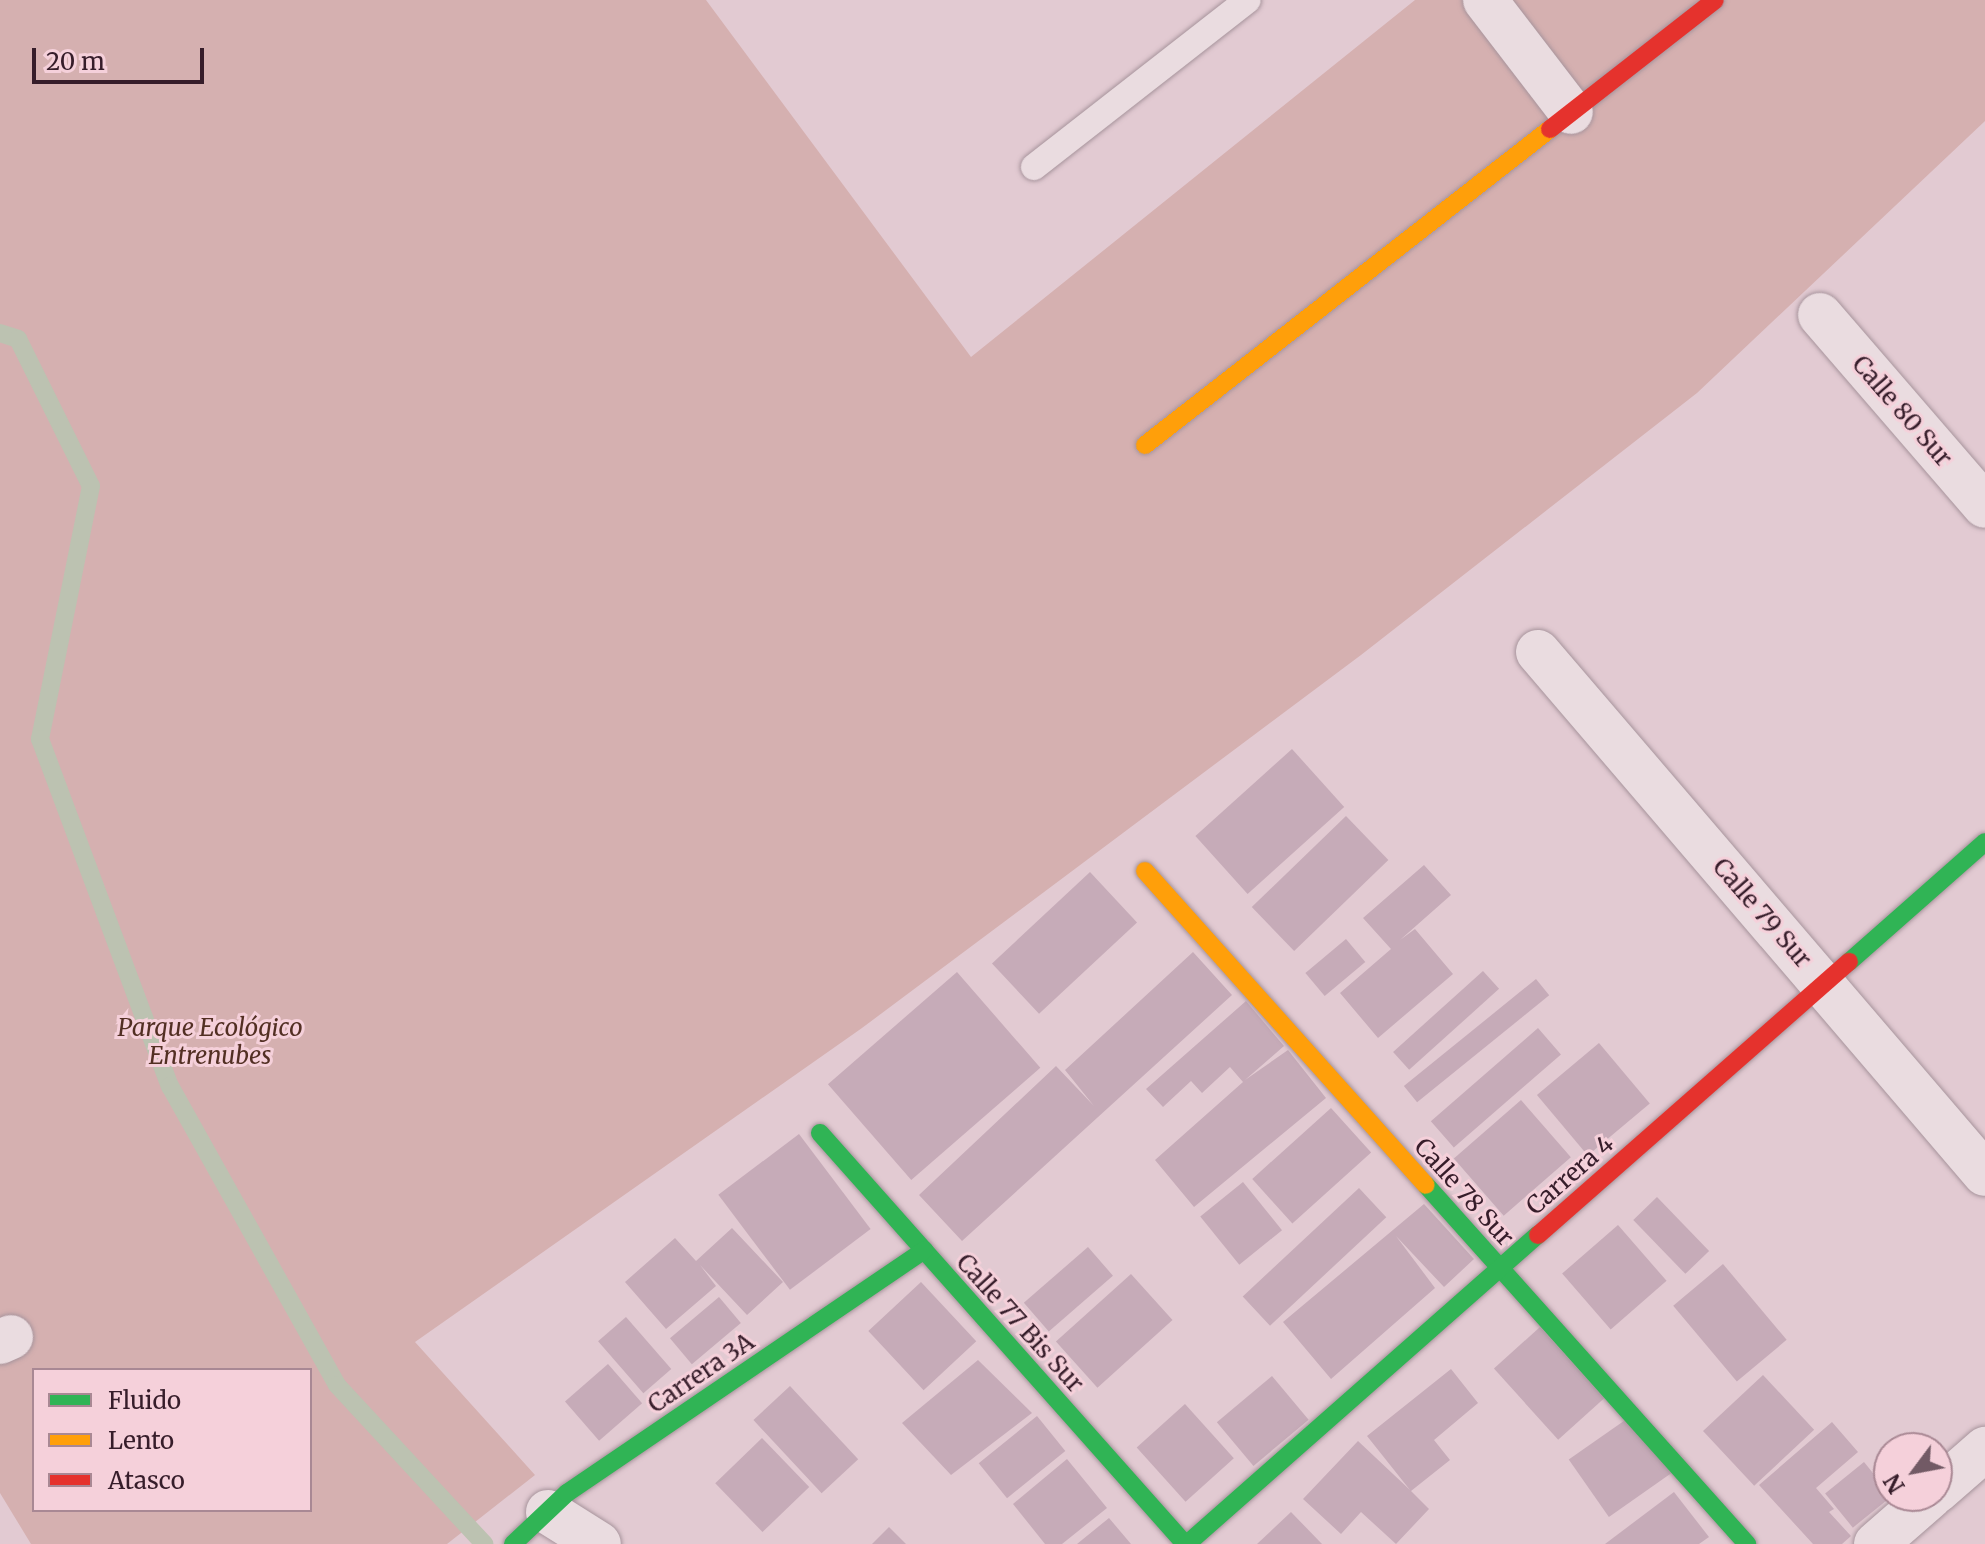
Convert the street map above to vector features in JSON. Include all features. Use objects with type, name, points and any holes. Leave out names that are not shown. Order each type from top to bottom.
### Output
[{"type":"street","points":[[1485,0],[1571,112]]},
{"type":"street","points":[[1145,445],[1715,0]]},
{"type":"street","name":"Calle 80 Sur","points":[[1820,315],[1985,506]]},
{"type":"street","name":"Calle 79 Sur","points":[[1538,652],[1985,1174]]},
{"type":"street","name":"Carrera 4","points":[[1186,1544],[1985,842]]},
{"type":"street","name":"Calle 78 Sur","points":[[1145,871],[1747,1544]]},
{"type":"street","name":"Calle 77 Bis Sur","points":[[820,1133],[1186,1544]]},
{"type":"street","name":"Carrera 3A","points":[[529,1530],[567,1493],[924,1250]]},
{"type":"street","points":[[1953,1477],[1985,1449]]},
{"type":"street","points":[[1876,1544],[1913,1512]]},
{"type":"street","points":[[529,1530],[599,1544]]},
{"type":"lane","points":[[1034,167],[1248,0]]},
{"type":"green space","name":"Parque Ecológico Entrenubes","points":[[0,0],[706,0],[971,357],[1415,0],[1985,0],[1985,121],[1697,393],[1361,655],[862,1028],[415,1342],[535,1475],[447,1544],[31,1544],[0,1493]]},
{"type":"building","points":[[1292,749],[1344,807],[1248,894],[1195,836]]},
{"type":"building","points":[[1346,816],[1388,860],[1294,951],[1252,907]]},
{"type":"building","points":[[1424,865],[1451,895],[1400,940],[1415,929],[1453,974],[1378,1038],[1340,993],[1391,949],[1363,918]]},
{"type":"building","points":[[1090,872],[1137,922],[1039,1014],[992,963]]},
{"type":"building","points":[[1346,939],[1365,962],[1325,996],[1305,973]]},
{"type":"building","points":[[1193,952],[1232,995],[962,1241],[919,1195],[1056,1066],[1094,1106],[1065,1070]]},
{"type":"building","points":[[1483,971],[1499,989],[1409,1070],[1393,1052]]},
{"type":"building","points":[[957,972],[1040,1068],[911,1180],[828,1084]]},
{"type":"building","points":[[1536,979],[1549,995],[1417,1102],[1404,1086]]},
{"type":"building","points":[[1246,1001],[1284,1046],[1245,1080],[1288,1050],[1326,1098],[1194,1207],[1155,1160],[1243,1082],[1230,1067],[1202,1093],[1191,1081],[1163,1107],[1146,1089]]},
{"type":"building","points":[[1538,1028],[1561,1054],[1454,1148],[1431,1121]]},
{"type":"building","points":[[1599,1043],[1650,1104],[1588,1156],[1537,1095]]},
{"type":"building","points":[[1521,1100],[1571,1157],[1504,1216],[1454,1158]]},
{"type":"building","points":[[1331,1108],[1371,1153],[1292,1224],[1252,1179]]},
{"type":"building","points":[[799,1134],[871,1229],[790,1290],[718,1195]]},
{"type":"building","points":[[1243,1182],[1282,1230],[1239,1265],[1200,1217]]},
{"type":"building","points":[[1359,1188],[1386,1217],[1270,1326],[1243,1296]]},
{"type":"building","points":[[1657,1197],[1709,1251],[1685,1274],[1633,1220]]},
{"type":"building","points":[[1424,1204],[1474,1259],[1444,1287],[1396,1236],[1435,1288],[1331,1379],[1283,1322]]},
{"type":"building","points":[[1618,1225],[1667,1281],[1611,1329],[1562,1274]]},
{"type":"building","points":[[732,1228],[783,1282],[747,1315],[700,1265],[716,1286],[666,1329],[625,1282],[675,1238],[696,1261]]},
{"type":"building","points":[[1088,1247],[1113,1276],[1049,1331],[1024,1303]]},
{"type":"building","points":[[1723,1264],[1787,1340],[1737,1382],[1673,1306]]},
{"type":"building","points":[[1131,1274],[1172,1320],[1097,1388],[1056,1342]]},
{"type":"building","points":[[921,1282],[976,1341],[924,1390],[868,1331]]},
{"type":"building","points":[[719,1297],[741,1323],[692,1364],[670,1338]]},
{"type":"building","points":[[626,1317],[671,1369],[643,1393],[598,1341]]},
{"type":"building","points":[[1540,1327],[1604,1398],[1558,1440],[1494,1368]]},
{"type":"building","points":[[978,1360],[1032,1413],[951,1475],[902,1423]]},
{"type":"building","points":[[608,1364],[642,1403],[599,1441],[565,1401]]},
{"type":"building","points":[[1451,1369],[1478,1403],[1434,1440],[1450,1460],[1411,1491],[1429,1509],[1396,1544],[1361,1512],[1341,1534],[1303,1499],[1358,1441],[1410,1490],[1367,1436]]},
{"type":"building","points":[[1763,1375],[1814,1430],[1754,1486],[1703,1431]]},
{"type":"building","points":[[1272,1376],[1309,1420],[1253,1466],[1217,1422]]},
{"type":"building","points":[[790,1386],[858,1459],[822,1493],[753,1420]]},
{"type":"building","points":[[1185,1404],[1234,1458],[1186,1502],[1137,1447]]},
{"type":"building","points":[[1037,1416],[1065,1451],[1007,1498],[979,1463]]},
{"type":"building","points":[[1631,1416],[1671,1473],[1609,1517],[1569,1460]]},
{"type":"building","points":[[1832,1422],[1858,1452],[1816,1488],[1834,1509],[1829,1512],[1851,1536],[1842,1544],[1813,1544],[1759,1485]]},
{"type":"building","points":[[762,1438],[809,1487],[762,1532],[715,1483]]},
{"type":"building","points":[[1067,1459],[1107,1508],[1062,1544],[1045,1544],[1013,1504]]},
{"type":"building","points":[[1864,1462],[1873,1473],[1873,1511],[1853,1528],[1825,1493]]},
{"type":"building","points":[[1674,1492],[1709,1537],[1699,1544],[1605,1544]]},
{"type":"building","points":[[1291,1512],[1322,1544],[1257,1544]]},
{"type":"building","points":[[1109,1518],[1131,1544],[1077,1544]]},
{"type":"building","points":[[889,1527],[906,1544],[872,1544]]},
{"type":"waterway","points":[[0,333],[18,339],[91,486],[40,739],[170,1086],[337,1385],[484,1544]]},
{"type":"traffic: fast","points":[[1849,962],[1985,842]]},
{"type":"traffic: fast","points":[[820,1133],[1185,1544]]},
{"type":"traffic: fast","points":[[1426,1185],[1747,1544]]},
{"type":"traffic: fast","points":[[1187,1544],[1538,1235]]},
{"type":"traffic: fast","points":[[513,1544],[567,1493],[924,1250]]},
{"type":"traffic: slow","points":[[1145,445],[1550,129]]},
{"type":"traffic: slow","points":[[1145,871],[1426,1185]]},
{"type":"traffic: jam","points":[[1550,129],[1715,0]]},
{"type":"traffic: jam","points":[[1538,1235],[1849,962]]}]
